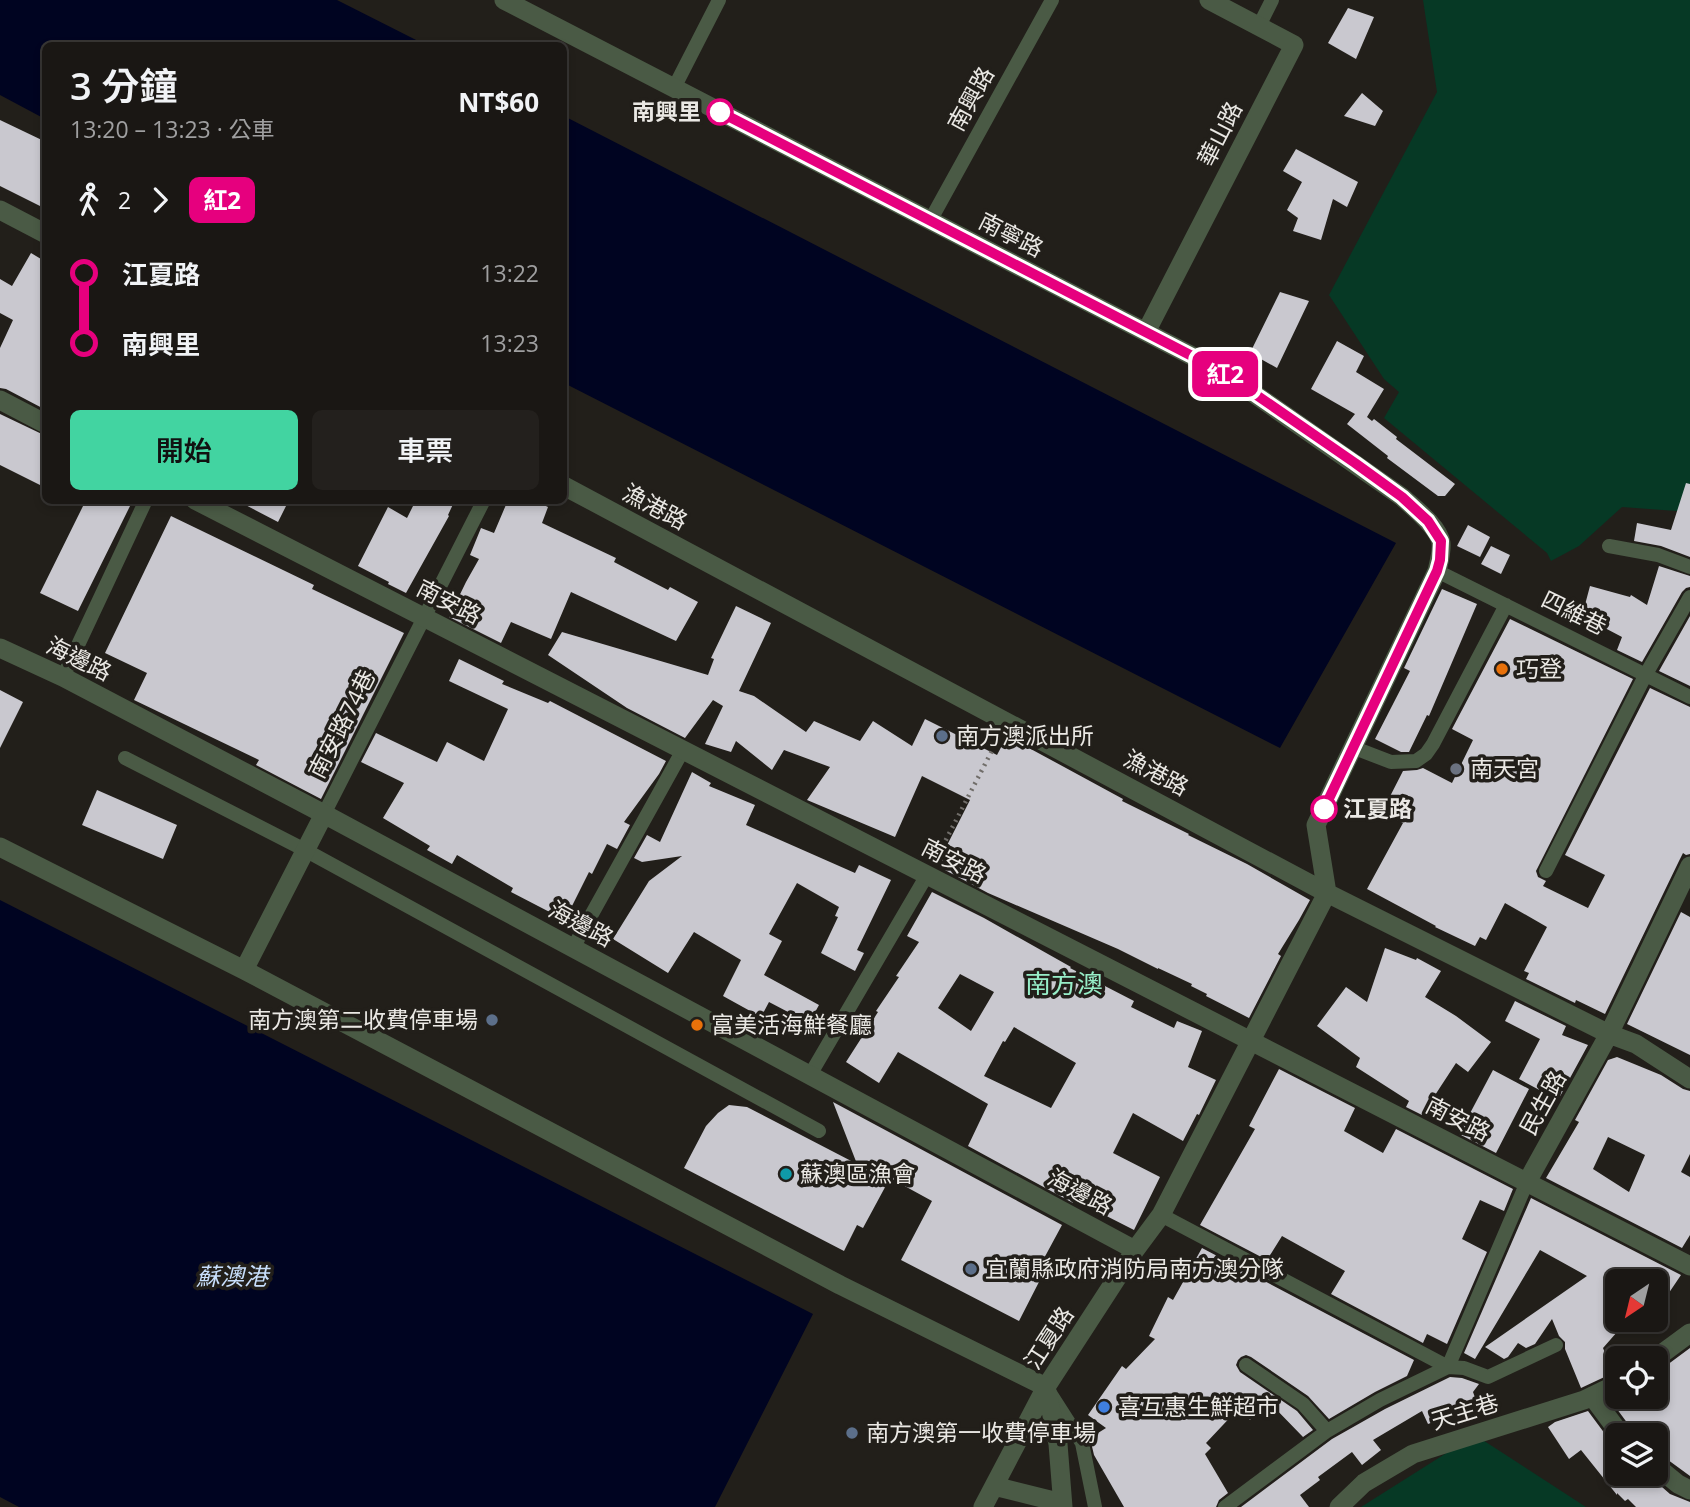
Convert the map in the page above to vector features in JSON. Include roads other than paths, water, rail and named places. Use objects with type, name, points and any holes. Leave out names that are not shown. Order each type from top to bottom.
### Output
[{"type":"street","name":"南寧路","points":[[504,0],[1223,372],[1402,497],[1428,521],[1441,541],[1437,571]]},
{"type":"street","name":"華山路","points":[[1146,332],[1294,45],[1209,0]]},
{"type":"street","points":[[0,210],[42,232]]},
{"type":"street","points":[[0,400],[42,422]]},
{"type":"street","name":"漁港路","points":[[567,488],[1327,893],[1609,1034],[1636,1044],[1690,1079]]},
{"type":"street","name":"南安路","points":[[203,504],[1690,1266]]},
{"type":"street","points":[[1327,893],[1317,825],[1437,571]]},
{"type":"street","name":"海邊路","points":[[0,648],[63,677],[324,814],[1135,1250]]},
{"type":"street","name":"南安路74巷","points":[[244,970],[324,814]]},
{"type":"street","points":[[0,847],[244,970],[827,1279],[1046,1387],[1058,1444],[1062,1505],[994,1486]]},
{"type":"street","name":"民生路","points":[[1527,1182],[1609,1034],[1690,866]]},
{"type":"street","name":"江夏路","points":[[984,1507],[1046,1387],[1161,1214],[1327,893]]},
{"type":"street","points":[[1668,1349],[1690,1333]]},
{"type":"street","name":"天主巷","points":[[1339,1507],[1364,1483],[1413,1454],[1605,1390]]},
{"type":"street","points":[[1592,1396],[1612,1423]]},
{"type":"street","points":[[1668,1476],[1690,1490]]},
{"type":"lane","name":"南興路","points":[[930,220],[1052,0]]},
{"type":"lane","points":[[1259,26],[1272,0]]},
{"type":"lane","points":[[674,88],[717,1]]},
{"type":"lane","points":[[63,677],[144,504]]},
{"type":"lane","name":"南安路74巷","points":[[324,814],[482,504]]},
{"type":"lane","points":[[1609,546],[1658,555],[1690,567]]},
{"type":"lane","name":"四維巷","points":[[1437,571],[1690,697]]},
{"type":"lane","points":[[1546,871],[1646,674],[1690,597]]},
{"type":"lane","points":[[1352,747],[1391,762],[1416,761],[1426,754],[1506,605]]},
{"type":"lane","points":[[573,948],[683,750]]},
{"type":"lane","points":[[125,758],[305,850],[819,1131]]},
{"type":"lane","points":[[810,1075],[927,875]]},
{"type":"lane","name":"民生路","points":[[1448,1367],[1527,1182]]},
{"type":"lane","points":[[1161,1214],[1448,1367],[1464,1368],[1488,1377],[1556,1345]]},
{"type":"lane","points":[[1246,1365],[1303,1404],[1327,1431]]},
{"type":"lane","points":[[1225,1507],[1327,1431],[1380,1400],[1448,1367]]},
{"type":"lane","points":[[1046,1387],[1082,1443],[1095,1507]]},
{"type":"water","points":[[0,0],[337,0],[420,42],[42,42],[42,117],[0,95]]},
{"type":"water","points":[[567,118],[1396,543],[1280,748],[567,385]]},
{"type":"water","name":"蘇澳港","points":[[0,900],[813,1314],[715,1507],[19,1507],[0,1497]]},
{"type":"place","name":"南興里","points":[[720,112]]},
{"type":"place","name":"巧登","points":[[1502,669]]},
{"type":"place","name":"南方澳派出所","points":[[942,736]]},
{"type":"place","name":"南天宮","points":[[1456,769]]},
{"type":"place","name":"江夏路","points":[[1324,809]]},
{"type":"place","name":"南方澳第二收費停車場","points":[[492,1020]]},
{"type":"place","name":"富美活海鮮餐廳","points":[[697,1025]]},
{"type":"place","name":"蘇澳區漁會","points":[[786,1174]]},
{"type":"place","name":"宜蘭縣政府消防局南方澳分隊","points":[[971,1269]]},
{"type":"place","name":"喜互惠生鮮超市","points":[[1104,1407]]},
{"type":"place","name":"南方澳第一收費停車場","points":[[852,1433]]},
{"type":"district","name":"南方澳","points":[[1064,984]]}]
